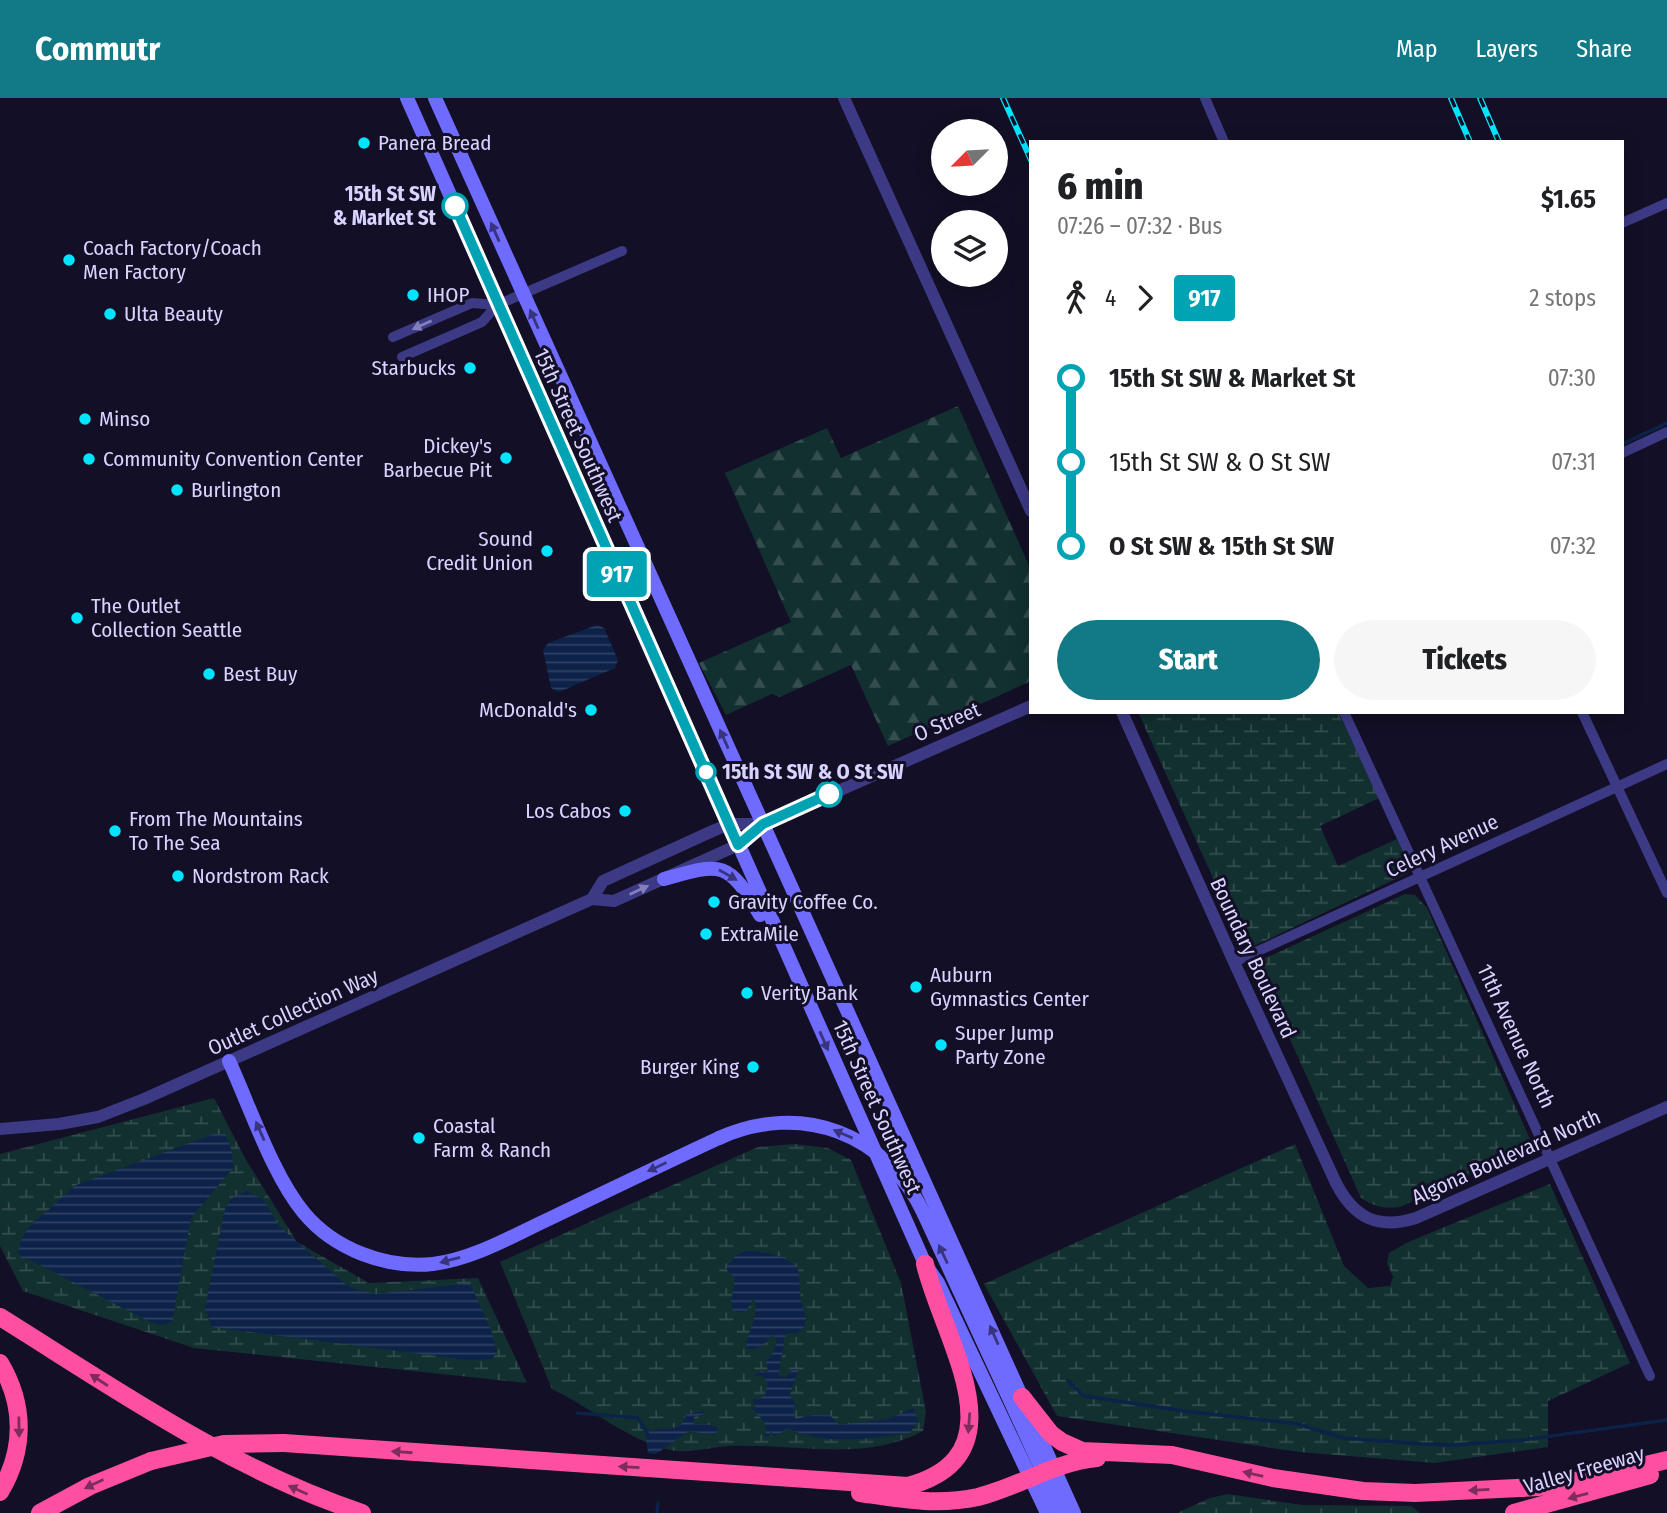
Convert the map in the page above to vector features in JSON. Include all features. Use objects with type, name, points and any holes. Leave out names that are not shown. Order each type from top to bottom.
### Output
[{"type":"highway","points":[[40,1513],[90,1486],[150,1461],[224,1444],[284,1443],[908,1486],[928,1480],[950,1466],[967,1440],[970,1427],[961,1371],[930,1290],[925,1264]]},
{"type":"highway","points":[[0,1317],[204,1443],[266,1476],[318,1499],[362,1513]]},
{"type":"highway","points":[[0,1363],[13,1389],[20,1420],[17,1451],[0,1492]]},
{"type":"highway","points":[[1022,1397],[1051,1434],[1072,1448],[1098,1453],[1156,1453],[1197,1459],[1273,1478],[1325,1487],[1415,1493],[1539,1487],[1667,1460]]},
{"type":"highway","points":[[698,1471],[927,1503],[979,1496],[1091,1459],[1156,1453]]},
{"type":"highway","name":"Valley Freeway","points":[[1514,1513],[1667,1470]]},
{"type":"main road","name":"15th Street Southwest","points":[[407,98],[925,1264],[1042,1473],[1074,1513]]},
{"type":"main road","name":"15th Street Southwest","points":[[435,98],[1022,1397],[1042,1473],[1047,1513]]},
{"type":"main road","points":[[664,879],[706,868],[736,877],[794,974]]},
{"type":"main road","points":[[229,1061],[282,1178],[307,1216],[325,1233],[352,1249],[368,1256],[409,1265],[442,1263],[488,1248],[719,1138],[760,1124],[786,1122],[814,1125],[844,1133],[874,1150],[910,1187],[1062,1513]]},
{"type":"street","points":[[844,98],[1026,490]]},
{"type":"street","points":[[1205,98],[1223,140]]},
{"type":"street","points":[[1624,222],[1667,203]]},
{"type":"street","points":[[402,357],[481,322],[497,305],[622,251]]},
{"type":"street","points":[[393,337],[472,303],[497,305]]},
{"type":"street","points":[[1624,452],[1667,432]]},
{"type":"street","name":"O Street","points":[[738,845],[763,824],[1029,707]]},
{"type":"street","name":"Boundary Boulevard","points":[[1123,714],[1341,1192],[1359,1213]]},
{"type":"street","name":"11th Avenue North","points":[[1345,714],[1650,1376]]},
{"type":"street","points":[[1583,714],[1667,893]]},
{"type":"street","name":"Celery Avenue","points":[[1234,962],[1667,764]]},
{"type":"street","name":"O Street","points":[[729,824],[763,824]]},
{"type":"street","name":"Outlet Collection Way","points":[[592,900],[603,881],[729,824]]},
{"type":"street","name":"Outlet Collection Way","points":[[0,1129],[98,1117],[144,1100],[592,900],[614,901],[738,845]]},
{"type":"street","name":"Algona Boulevard North","points":[[1359,1213],[1375,1222],[1405,1222],[1667,1107]]},
{"type":"green space","points":[[958,406],[1029,566],[1029,682],[888,746],[851,665],[780,697],[772,694],[726,715],[699,663],[791,622],[725,473],[827,428],[841,458]]},
{"type":"green space","points":[[1139,714],[1339,714],[1379,798],[1320,826],[1338,866],[1397,839],[1410,868],[1408,873],[1252,947],[1241,940]]},
{"type":"green space","points":[[1405,894],[1415,895],[1427,908],[1533,1146],[1400,1207],[1389,1208],[1361,1198],[1259,970],[1261,960]]},
{"type":"green space","points":[[214,1098],[246,1160],[297,1242],[369,1283],[478,1278],[527,1383],[194,1348],[23,1291],[0,1246],[0,1154]]},
{"type":"green space","points":[[794,1144],[828,1148],[851,1160],[901,1283],[926,1412],[923,1431],[900,1441],[853,1449],[729,1446],[677,1451],[639,1439],[552,1389],[500,1262],[758,1147]]},
{"type":"green space","points":[[1295,1144],[1344,1266],[1368,1288],[1390,1286],[1393,1277],[1387,1263],[1389,1253],[1408,1242],[1550,1184],[1630,1363],[1548,1401],[1548,1447],[1435,1463],[1299,1452],[1057,1416],[984,1284]]},
{"type":"green space","points":[[1228,1494],[1302,1505],[1411,1506],[1420,1513],[1177,1513],[1210,1498]]},
{"type":"water","points":[[597,625],[604,628],[618,660],[615,668],[559,692],[551,688],[543,650],[548,643]]},
{"type":"water","points":[[214,1134],[225,1134],[232,1151],[233,1168],[191,1218],[172,1322],[163,1325],[152,1323],[30,1260],[21,1258],[18,1252],[28,1228],[76,1185]]},
{"type":"water","points":[[246,1191],[263,1199],[279,1226],[349,1287],[376,1294],[470,1283],[491,1330],[497,1352],[492,1359],[468,1360],[212,1327],[205,1308],[225,1209],[232,1198]]},
{"type":"water","points":[[744,1251],[779,1256],[798,1268],[801,1302],[806,1318],[804,1327],[797,1333],[788,1333],[784,1338],[779,1375],[785,1378],[793,1369],[798,1370],[790,1395],[795,1404],[793,1412],[796,1419],[830,1415],[839,1425],[888,1419],[913,1408],[918,1421],[910,1433],[848,1440],[817,1438],[788,1428],[774,1436],[771,1430],[769,1436],[763,1437],[767,1431],[764,1422],[751,1407],[756,1409],[752,1398],[758,1400],[765,1395],[768,1382],[762,1376],[754,1376],[761,1371],[768,1373],[766,1361],[773,1353],[777,1341],[772,1335],[758,1348],[746,1348],[755,1313],[754,1298],[746,1312],[733,1311],[731,1302],[735,1279],[726,1269],[735,1256]]},
{"type":"water","points":[[704,1411],[704,1414],[694,1417],[694,1425],[718,1427],[718,1432],[708,1434],[689,1431],[656,1454],[648,1453],[645,1432],[648,1429],[652,1432],[655,1429],[680,1426],[687,1414]]},
{"type":"waterway","points":[[1624,443],[1667,423]]},
{"type":"waterway","points":[[1068,1381],[1084,1396],[1298,1424],[1343,1438],[1422,1444],[1452,1445],[1522,1440],[1667,1420]]},
{"type":"waterway","points":[[577,1413],[638,1418],[647,1433]]},
{"type":"waterway","points":[[657,1513],[658,1503]]},
{"type":"railway","points":[[1003,98],[1029,156]]},
{"type":"railway","points":[[1451,98],[1469,140]]},
{"type":"railway","points":[[1480,98],[1498,140]]},
{"type":"bus line","name":"917","points":[[455,206],[738,845],[763,824],[829,794]]},
{"type":"place","name":"Panera Bread","points":[[364,143]]},
{"type":"place","name":"15th St SW & Market St","points":[[455,206]]},
{"type":"place","name":"Coach Factory/Coach Men Factory","points":[[69,260]]},
{"type":"place","name":"IHOP","points":[[413,295]]},
{"type":"place","name":"Ulta Beauty","points":[[110,314]]},
{"type":"place","name":"Starbucks","points":[[470,368]]},
{"type":"place","name":"Minso","points":[[85,419]]},
{"type":"place","name":"Dickey's Barbecue Pit","points":[[506,458]]},
{"type":"place","name":"Community Convention Center","points":[[89,459]]},
{"type":"place","name":"Burlington","points":[[177,490]]},
{"type":"place","name":"Sound Credit Union","points":[[547,551]]},
{"type":"place","name":"The Outlet Collection Seattle","points":[[77,618]]},
{"type":"place","name":"Best Buy","points":[[209,674]]},
{"type":"place","name":"McDonald's","points":[[591,710]]},
{"type":"place","name":"15th St SW & O St SW","points":[[706,772]]},
{"type":"place","name":"Los Cabos","points":[[625,811]]},
{"type":"place","name":"From The Mountains To The Sea","points":[[115,831]]},
{"type":"place","name":"Nordstrom Rack","points":[[178,876]]},
{"type":"place","name":"Gravity Coffee Co.","points":[[714,902]]},
{"type":"place","name":"ExtraMile","points":[[706,934]]},
{"type":"place","name":"Auburn Gymnastics Center","points":[[916,987]]},
{"type":"place","name":"Verity Bank","points":[[747,993]]},
{"type":"place","name":"Super Jump Party Zone","points":[[941,1045]]},
{"type":"place","name":"Burger King","points":[[753,1067]]},
{"type":"place","name":"Coastal Farm & Ranch","points":[[419,1138]]}]
